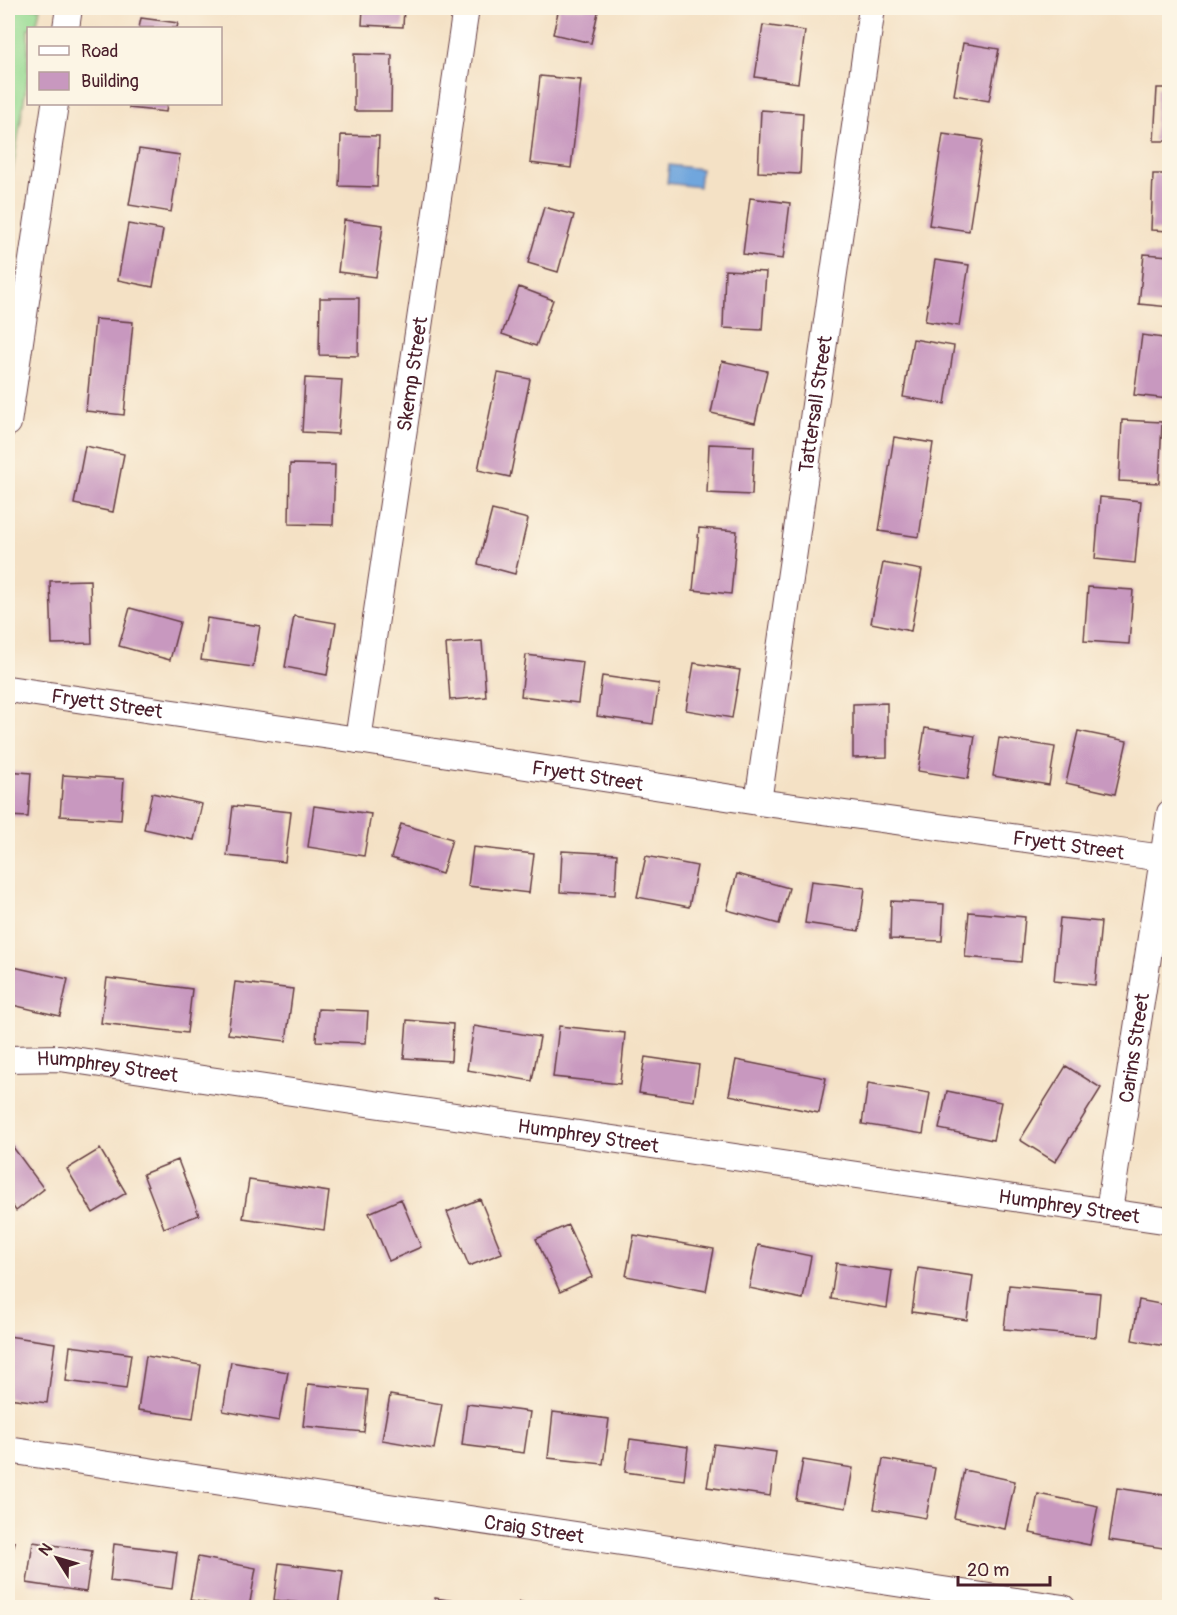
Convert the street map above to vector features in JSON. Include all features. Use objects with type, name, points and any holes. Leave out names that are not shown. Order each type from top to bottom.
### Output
[{"type":"street","points":[[66,27],[69,8]]},
{"type":"street","name":"Skemp Street","points":[[358,740],[466,8]]},
{"type":"street","name":"Tattersall Street","points":[[759,802],[872,8]]},
{"type":"street","points":[[8,423],[55,105]]},
{"type":"street","name":"Fryett Street","points":[[8,689],[759,802],[1166,859]]},
{"type":"street","name":"Carins Street","points":[[1109,1211],[1166,859],[1170,813]]},
{"type":"street","name":"Humphrey Street","points":[[8,1059],[60,1058],[1170,1221]]},
{"type":"street","name":"Craig Street","points":[[8,1450],[1063,1608]]},
{"type":"green space","points":[[8,8],[40,8],[36,27],[27,27],[27,81],[8,201]]},
{"type":"water","points":[[669,165],[701,169],[699,187],[667,183]]},
{"type":"building","points":[[363,8],[404,8],[403,27],[362,25]]},
{"type":"building","points":[[559,8],[599,8],[591,43],[553,34]]},
{"type":"building","points":[[141,18],[178,23],[177,27],[139,27]]},
{"type":"building","points":[[763,25],[805,31],[798,83],[755,77]]},
{"type":"building","points":[[963,43],[999,49],[989,101],[954,95]]},
{"type":"building","points":[[354,54],[392,55],[391,111],[354,111]]},
{"type":"building","points":[[540,76],[581,80],[571,168],[530,163]]},
{"type":"building","points":[[1157,88],[1170,88],[1170,141],[1154,141]]},
{"type":"building","points":[[129,105],[167,105],[166,112],[129,108]]},
{"type":"building","points":[[761,110],[803,113],[800,174],[758,172]]},
{"type":"building","points":[[943,134],[983,140],[969,231],[929,225]]},
{"type":"building","points":[[341,135],[379,136],[377,187],[339,186]]},
{"type":"building","points":[[139,149],[180,155],[171,212],[129,205]]},
{"type":"building","points":[[1153,174],[1170,174],[1170,231],[1151,230]]},
{"type":"building","points":[[750,198],[790,203],[783,259],[743,254]]},
{"type":"building","points":[[544,207],[574,215],[558,272],[528,263]]},
{"type":"building","points":[[344,220],[383,225],[376,277],[338,272]]},
{"type":"building","points":[[128,224],[163,230],[153,287],[118,280]]},
{"type":"building","points":[[1144,254],[1170,256],[1170,307],[1139,304]]},
{"type":"building","points":[[935,260],[969,265],[959,326],[925,321]]},
{"type":"building","points":[[725,270],[766,272],[762,330],[723,328]]},
{"type":"building","points":[[519,287],[553,300],[536,346],[502,334]]},
{"type":"building","points":[[320,298],[359,298],[358,356],[319,355]]},
{"type":"building","points":[[95,319],[133,322],[124,415],[86,411]]},
{"type":"building","points":[[1142,335],[1170,339],[1168,399],[1134,395]]},
{"type":"building","points":[[913,339],[954,346],[945,404],[903,397]]},
{"type":"building","points":[[722,361],[767,371],[755,423],[711,413]]},
{"type":"building","points":[[498,373],[530,379],[510,477],[478,470]]},
{"type":"building","points":[[305,378],[342,380],[338,434],[302,432]]},
{"type":"building","points":[[1122,420],[1162,422],[1159,483],[1119,481]]},
{"type":"building","points":[[894,437],[933,443],[919,537],[879,531]]},
{"type":"building","points":[[709,444],[754,446],[752,495],[707,493]]},
{"type":"building","points":[[85,446],[124,454],[113,512],[74,504]]},
{"type":"building","points":[[290,464],[335,465],[333,525],[289,524]]},
{"type":"building","points":[[1100,497],[1141,501],[1135,563],[1095,559]]},
{"type":"building","points":[[492,510],[528,519],[515,574],[478,564]]},
{"type":"building","points":[[699,528],[737,531],[731,594],[693,590]]},
{"type":"building","points":[[883,563],[922,570],[911,631],[871,623]]},
{"type":"building","points":[[90,580],[92,643],[52,644],[50,581]]},
{"type":"building","points":[[1088,587],[1133,590],[1129,644],[1084,641]]},
{"type":"building","points":[[130,608],[180,622],[170,660],[119,646]]},
{"type":"building","points":[[294,616],[336,623],[327,675],[285,667]]},
{"type":"building","points":[[207,618],[260,626],[253,667],[201,660]]},
{"type":"building","points":[[482,641],[486,697],[450,700],[446,644]]},
{"type":"building","points":[[526,655],[583,662],[578,703],[521,696]]},
{"type":"building","points":[[694,663],[740,670],[732,718],[686,710]]},
{"type":"building","points":[[602,676],[659,684],[653,724],[597,716]]},
{"type":"building","points":[[887,703],[887,757],[853,758],[853,704]]},
{"type":"building","points":[[925,728],[975,736],[968,779],[918,771]]},
{"type":"building","points":[[1078,731],[1127,741],[1115,794],[1066,783]]},
{"type":"building","points":[[999,738],[1055,747],[1049,785],[993,776]]},
{"type":"building","points":[[8,771],[31,773],[28,817],[8,816]]},
{"type":"building","points":[[63,775],[124,779],[121,820],[60,816]]},
{"type":"building","points":[[152,793],[202,804],[194,840],[144,829]]},
{"type":"building","points":[[233,806],[291,812],[285,862],[227,856]]},
{"type":"building","points":[[314,806],[371,814],[364,856],[308,847]]},
{"type":"building","points":[[401,824],[452,839],[442,874],[391,858]]},
{"type":"building","points":[[473,847],[534,854],[529,893],[468,886]]},
{"type":"building","points":[[562,851],[617,854],[615,895],[560,892]]},
{"type":"building","points":[[646,856],[697,866],[689,907],[637,897]]},
{"type":"building","points":[[737,874],[789,888],[779,924],[727,910]]},
{"type":"building","points":[[811,881],[865,888],[859,931],[805,923]]},
{"type":"building","points":[[891,901],[944,904],[942,941],[890,939]]},
{"type":"building","points":[[969,912],[1025,917],[1021,962],[965,957]]},
{"type":"building","points":[[1060,918],[1101,922],[1095,985],[1054,981]]},
{"type":"building","points":[[9,966],[68,979],[60,1016],[8,1004]]},
{"type":"building","points":[[107,978],[192,989],[187,1033],[101,1023]]},
{"type":"building","points":[[235,982],[293,989],[286,1041],[228,1034]]},
{"type":"building","points":[[318,1009],[368,1011],[366,1043],[316,1041]]},
{"type":"building","points":[[407,1020],[453,1024],[451,1061],[404,1058]]},
{"type":"building","points":[[474,1026],[540,1037],[532,1081],[467,1070]]},
{"type":"building","points":[[559,1026],[625,1033],[620,1084],[553,1077]]},
{"type":"building","points":[[645,1057],[699,1065],[694,1101],[639,1093]]},
{"type":"building","points":[[736,1060],[826,1078],[819,1113],[729,1095]]},
{"type":"building","points":[[1066,1066],[1101,1088],[1055,1162],[1020,1140]]},
{"type":"building","points":[[868,1083],[930,1093],[923,1134],[862,1124]]},
{"type":"building","points":[[947,1091],[1001,1102],[993,1140],[939,1129]]},
{"type":"building","points":[[10,1143],[44,1189],[16,1211],[8,1199],[8,1145]]},
{"type":"building","points":[[100,1149],[126,1193],[93,1213],[67,1169]]},
{"type":"building","points":[[178,1160],[199,1215],[164,1228],[143,1174]]},
{"type":"building","points":[[249,1180],[329,1192],[324,1230],[243,1218]]},
{"type":"building","points":[[401,1199],[421,1247],[389,1261],[369,1213]]},
{"type":"building","points":[[480,1199],[502,1253],[469,1266],[447,1212]]},
{"type":"building","points":[[568,1225],[592,1277],[560,1292],[536,1239]]},
{"type":"building","points":[[634,1235],[714,1249],[706,1291],[626,1276]]},
{"type":"building","points":[[758,1245],[811,1256],[803,1299],[749,1288]]},
{"type":"building","points":[[836,1263],[892,1271],[887,1308],[831,1299]]},
{"type":"building","points":[[918,1268],[973,1276],[967,1320],[912,1312]]},
{"type":"building","points":[[1009,1285],[1100,1293],[1096,1337],[1004,1329]]},
{"type":"building","points":[[1139,1300],[1170,1306],[1170,1347],[1132,1340]]},
{"type":"building","points":[[8,1336],[55,1343],[47,1403],[8,1398]]},
{"type":"building","points":[[70,1346],[131,1354],[126,1389],[66,1381]]},
{"type":"building","points":[[146,1356],[201,1365],[193,1418],[138,1410]]},
{"type":"building","points":[[231,1362],[288,1372],[279,1421],[223,1411]]},
{"type":"building","points":[[308,1384],[368,1390],[364,1432],[303,1426]]},
{"type":"building","points":[[390,1395],[442,1404],[434,1449],[382,1440]]},
{"type":"building","points":[[467,1404],[530,1412],[524,1453],[462,1445]]},
{"type":"building","points":[[553,1412],[609,1419],[603,1464],[548,1458]]},
{"type":"building","points":[[630,1439],[688,1447],[684,1480],[625,1472]]},
{"type":"building","points":[[714,1444],[776,1452],[770,1496],[707,1487]]},
{"type":"building","points":[[883,1459],[935,1468],[926,1518],[874,1509]]},
{"type":"building","points":[[803,1460],[853,1468],[846,1508],[796,1500]]},
{"type":"building","points":[[964,1470],[1015,1481],[1005,1529],[954,1518]]},
{"type":"building","points":[[1117,1488],[1170,1496],[1170,1549],[1109,1540]]},
{"type":"building","points":[[1038,1494],[1098,1506],[1090,1545],[1030,1533]]},
{"type":"building","points":[[8,1540],[15,1542],[8,1568]]},
{"type":"building","points":[[33,1542],[92,1551],[86,1592],[27,1583]]},
{"type":"building","points":[[114,1544],[177,1552],[172,1589],[110,1581]]},
{"type":"building","points":[[198,1557],[256,1568],[249,1608],[233,1608],[190,1600]]},
{"type":"building","points":[[279,1563],[343,1571],[338,1607],[274,1600]]},
{"type":"building","points":[[435,1598],[487,1606],[487,1608],[434,1608]]},
{"type":"building","points":[[519,1602],[549,1606],[548,1608],[519,1608]]}]
